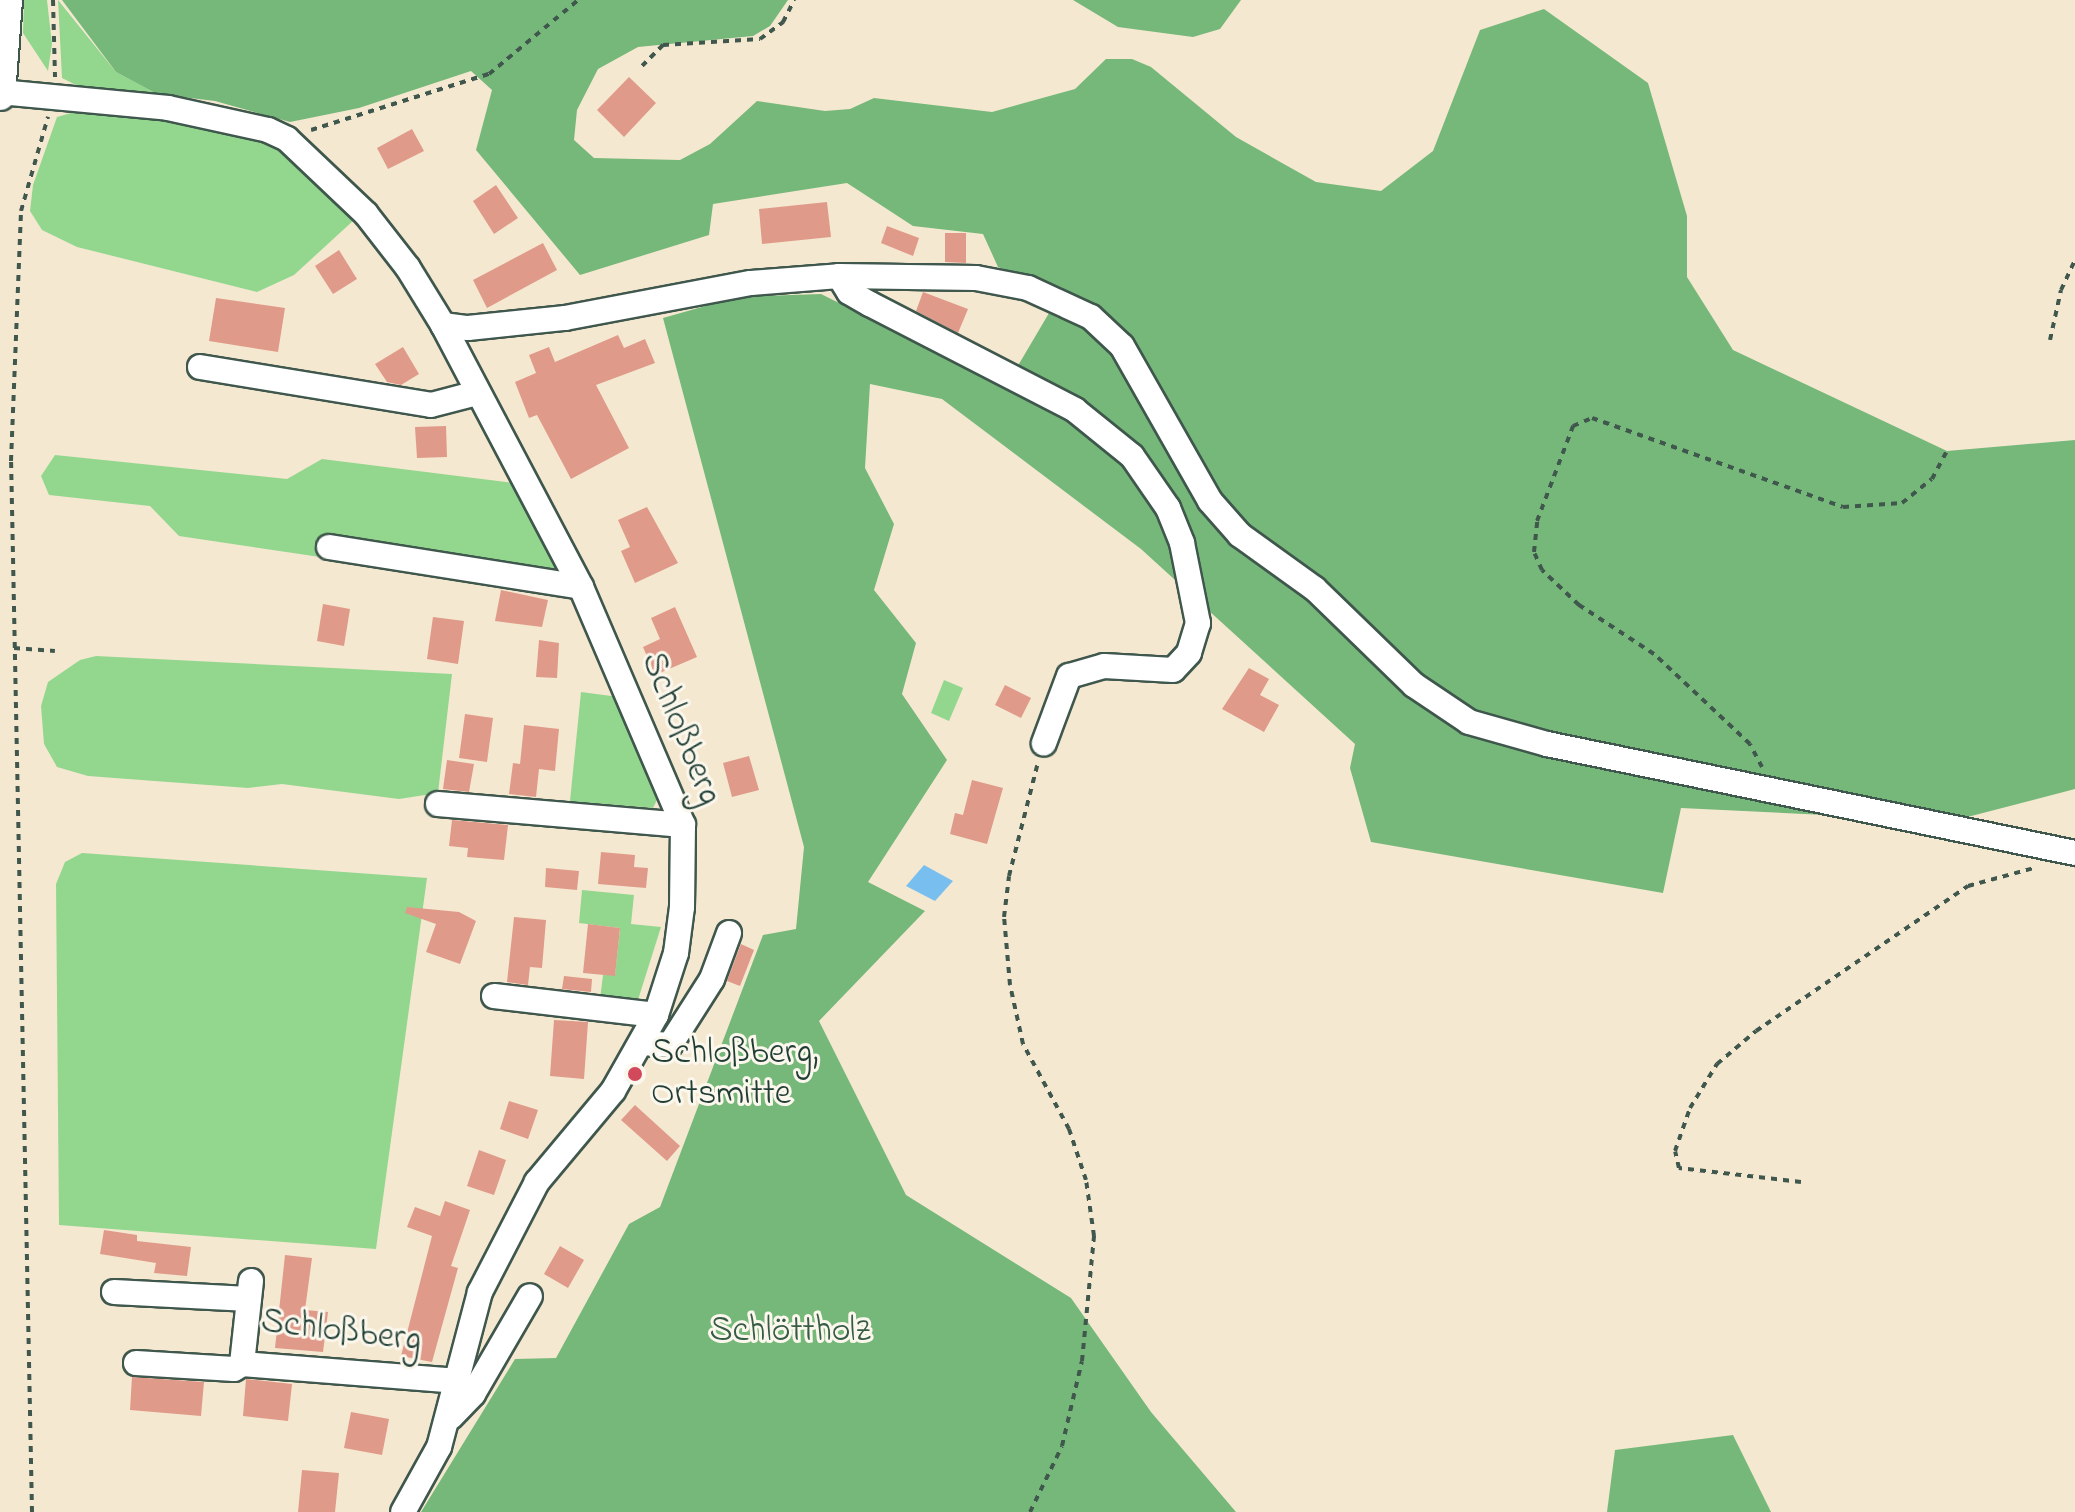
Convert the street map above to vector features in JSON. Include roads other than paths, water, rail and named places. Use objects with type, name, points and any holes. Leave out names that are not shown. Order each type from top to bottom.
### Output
[{"type":"main road","points":[[0,94],[7,0]]},
{"type":"street","name":"Schloßberg","points":[[0,94],[55,95],[225,117],[287,139],[366,214],[408,268],[443,325],[581,587],[683,825],[680,922],[656,1015],[613,1091],[537,1182],[480,1292],[439,1447],[403,1512]]},
{"type":"street","points":[[839,276],[849,292],[870,304],[1075,410],[1132,456],[1168,508],[1182,543],[1198,623],[1189,653],[1173,670],[1104,666],[1069,676],[1044,743]]},
{"type":"street","points":[[443,325],[552,319],[751,283],[839,276],[976,278],[1028,288],[1068,305],[1107,329],[1132,360],[1224,517],[1315,589],[1388,664],[1439,704],[1501,733],[1763,785],[2075,853]]},
{"type":"street","points":[[200,367],[431,405],[477,393]]},
{"type":"street","points":[[329,547],[581,587]]},
{"type":"street","points":[[438,804],[683,825]]},
{"type":"street","points":[[642,1043],[670,1045],[712,979],[729,933]]},
{"type":"street","points":[[494,996],[656,1015]]},
{"type":"street","name":"Schloßberg","points":[[114,1292],[250,1290],[242,1364],[458,1381]]},
{"type":"street","points":[[447,1422],[473,1394],[530,1296]]},
{"type":"street","points":[[136,1363],[234,1369],[242,1364]]},
{"type":"water","points":[[924,865],[953,881],[935,901],[906,886]]},
{"type":"place","name":"Schloßberg, Ortsmitte","points":[[635,1074]]},
{"type":"park label","name":"Schlöttholz","points":[[790,1332]]}]
